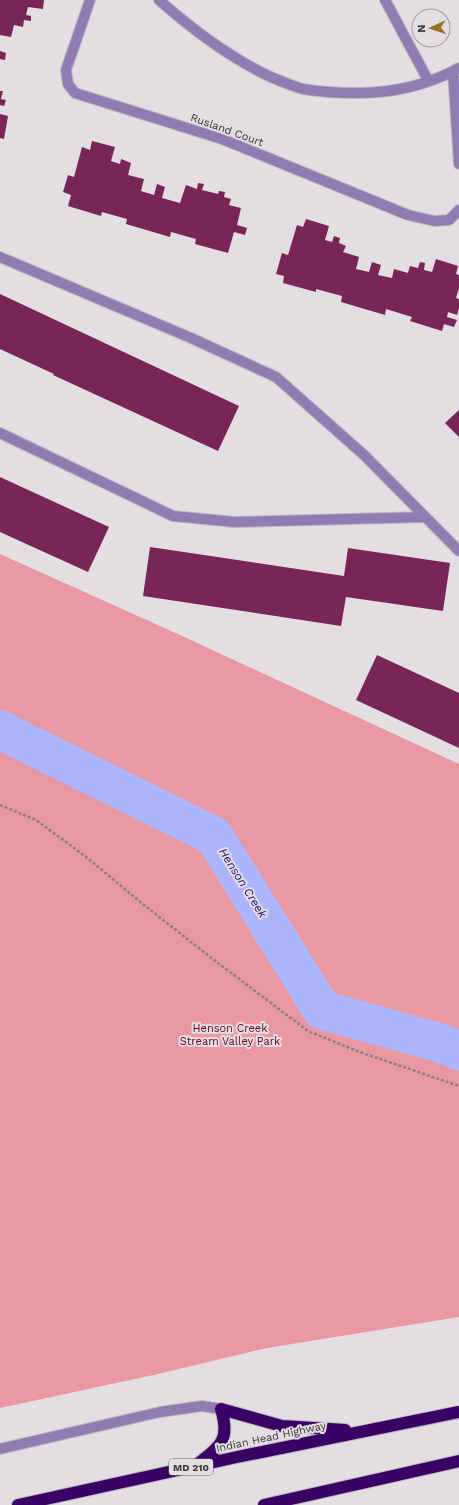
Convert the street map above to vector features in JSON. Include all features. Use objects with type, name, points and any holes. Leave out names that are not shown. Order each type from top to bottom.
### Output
[{"type":"highway","points":[[221,1410],[282,1426],[364,1431]]},
{"type":"highway","points":[[197,1466],[218,1448],[223,1440],[225,1424],[221,1410]]},
{"type":"highway","name":"Indian Head Highway","points":[[18,1505],[197,1466],[459,1412]]},
{"type":"highway","points":[[264,1505],[459,1461]]},
{"type":"street","name":"Rusland Court","points":[[90,0],[66,70],[68,84],[75,93],[222,139],[408,215],[434,221],[449,220],[459,210]]},
{"type":"street","points":[[159,0],[203,36],[240,61],[262,72],[302,88],[349,93],[376,93],[408,87],[456,69],[459,164]]},
{"type":"street","points":[[385,0],[428,80]]},
{"type":"street","points":[[0,257],[191,338],[276,377],[364,455],[459,551]]},
{"type":"street","points":[[0,433],[173,516],[235,522],[425,517]]},
{"type":"street","points":[[0,1449],[160,1412],[202,1406],[221,1410]]},
{"type":"path","points":[[0,804],[36,820],[86,856],[144,905],[308,1031],[357,1051],[459,1086]]},
{"type":"green space","name":"Henson Creek Stream Valley Park","points":[[0,554],[180,635],[459,764],[459,1317],[267,1348],[158,1374],[0,1408]]},
{"type":"building","points":[[0,0],[44,0],[43,9],[28,7],[26,15],[31,16],[31,21],[24,20],[23,27],[14,25],[11,37],[0,35]]},
{"type":"building","points":[[0,51],[6,53],[5,60],[0,59]]},
{"type":"building","points":[[0,91],[3,91],[1,99],[6,100],[4,106],[0,105]]},
{"type":"building","points":[[0,114],[8,116],[4,139],[0,138]]},
{"type":"building","points":[[92,141],[115,147],[111,161],[120,164],[121,159],[131,163],[128,175],[144,179],[141,191],[154,195],[157,184],[165,187],[162,198],[180,203],[186,185],[197,189],[198,183],[204,184],[202,190],[218,194],[219,191],[225,192],[224,197],[231,199],[229,205],[241,208],[237,225],[247,228],[245,235],[234,232],[228,253],[195,244],[196,239],[171,232],[170,237],[126,224],[127,219],[102,212],[101,216],[68,206],[71,195],[63,192],[68,175],[74,177],[82,147],[90,150]]},
{"type":"building","points":[[306,219],[329,226],[325,240],[332,242],[334,236],[340,238],[339,243],[346,246],[343,252],[359,257],[356,269],[369,272],[372,262],[381,265],[378,275],[392,278],[394,269],[408,273],[410,266],[418,268],[420,262],[425,263],[424,270],[432,272],[436,259],[458,266],[456,274],[459,275],[459,288],[456,298],[459,299],[459,308],[457,315],[448,312],[447,317],[457,320],[454,327],[444,324],[442,331],[410,321],[412,317],[386,309],[385,315],[341,302],[342,296],[316,289],[316,292],[283,283],[284,276],[276,274],[282,253],[288,255],[297,225],[303,227]]},
{"type":"building","points":[[0,294],[239,406],[218,451],[0,349]]},
{"type":"building","points":[[459,410],[459,437],[445,423]]},
{"type":"building","points":[[0,477],[109,527],[88,572],[0,532]]},
{"type":"building","points":[[150,547],[344,576],[348,548],[450,563],[443,611],[346,597],[341,626],[143,596]]},
{"type":"building","points":[[377,655],[459,693],[459,748],[356,700]]},
{"type":"waterway","name":"Henson Creek","points":[[0,730],[214,836],[322,1010],[440,1043],[459,1051]]}]
